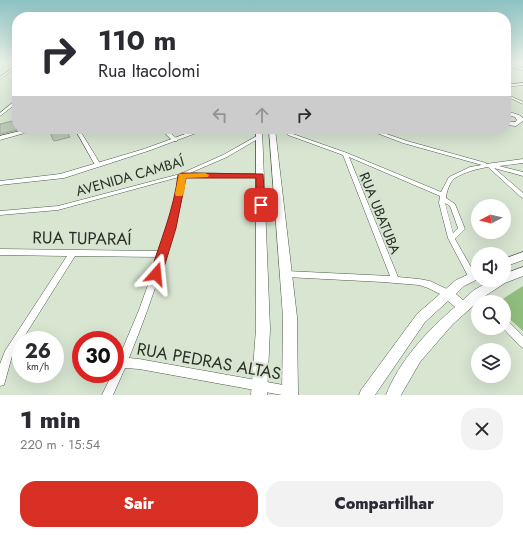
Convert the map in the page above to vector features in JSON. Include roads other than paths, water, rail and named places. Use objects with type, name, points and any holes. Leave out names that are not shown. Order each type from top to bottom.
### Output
[{"type":"main road","points":[[0,138],[16,134]]},
{"type":"main road","points":[[259,134],[263,329],[259,390]]},
{"type":"main road","points":[[273,134],[290,317],[290,393]]},
{"type":"street","points":[[511,85],[523,84]]},
{"type":"street","points":[[514,85],[523,89]]},
{"type":"street","points":[[511,97],[523,103]]},
{"type":"street","points":[[0,115],[12,105]]},
{"type":"street","points":[[80,134],[98,165]]},
{"type":"street","points":[[168,134],[175,140]]},
{"type":"street","points":[[0,183],[54,178],[191,134]]},
{"type":"street","name":"AVENIDA CAMBAÍ","points":[[0,214],[58,208],[182,175],[225,156],[258,134]]},
{"type":"street","points":[[290,134],[345,154],[443,197],[453,205],[462,229],[451,238]]},
{"type":"street","points":[[382,134],[405,142],[523,174]]},
{"type":"street","name":"RUA UBATUBA","points":[[345,154],[394,280]]},
{"type":"street","points":[[471,269],[451,238],[442,203],[451,178],[472,168],[523,161]]},
{"type":"street","points":[[488,165],[523,196]]},
{"type":"street","points":[[124,360],[163,254],[181,187],[182,175],[260,176]]},
{"type":"street","name":"RUA TUPARAÍ","points":[[0,252],[163,254]]},
{"type":"street","points":[[0,381],[4,354],[73,253]]},
{"type":"street","points":[[511,260],[523,256]]},
{"type":"street","points":[[511,276],[523,271]]},
{"type":"street","points":[[286,274],[394,280],[430,285],[448,294],[463,307]]},
{"type":"street","points":[[366,395],[421,318],[460,283],[471,277]]},
{"type":"street","points":[[484,295],[493,287]]},
{"type":"street","points":[[393,395],[415,357],[463,307],[471,303]]},
{"type":"street","points":[[511,330],[523,343]]},
{"type":"street","name":"RUA PEDRAS ALTAS","points":[[124,363],[139,364],[259,390],[290,393]]},
{"type":"street","points":[[107,395],[113,383]]}]
